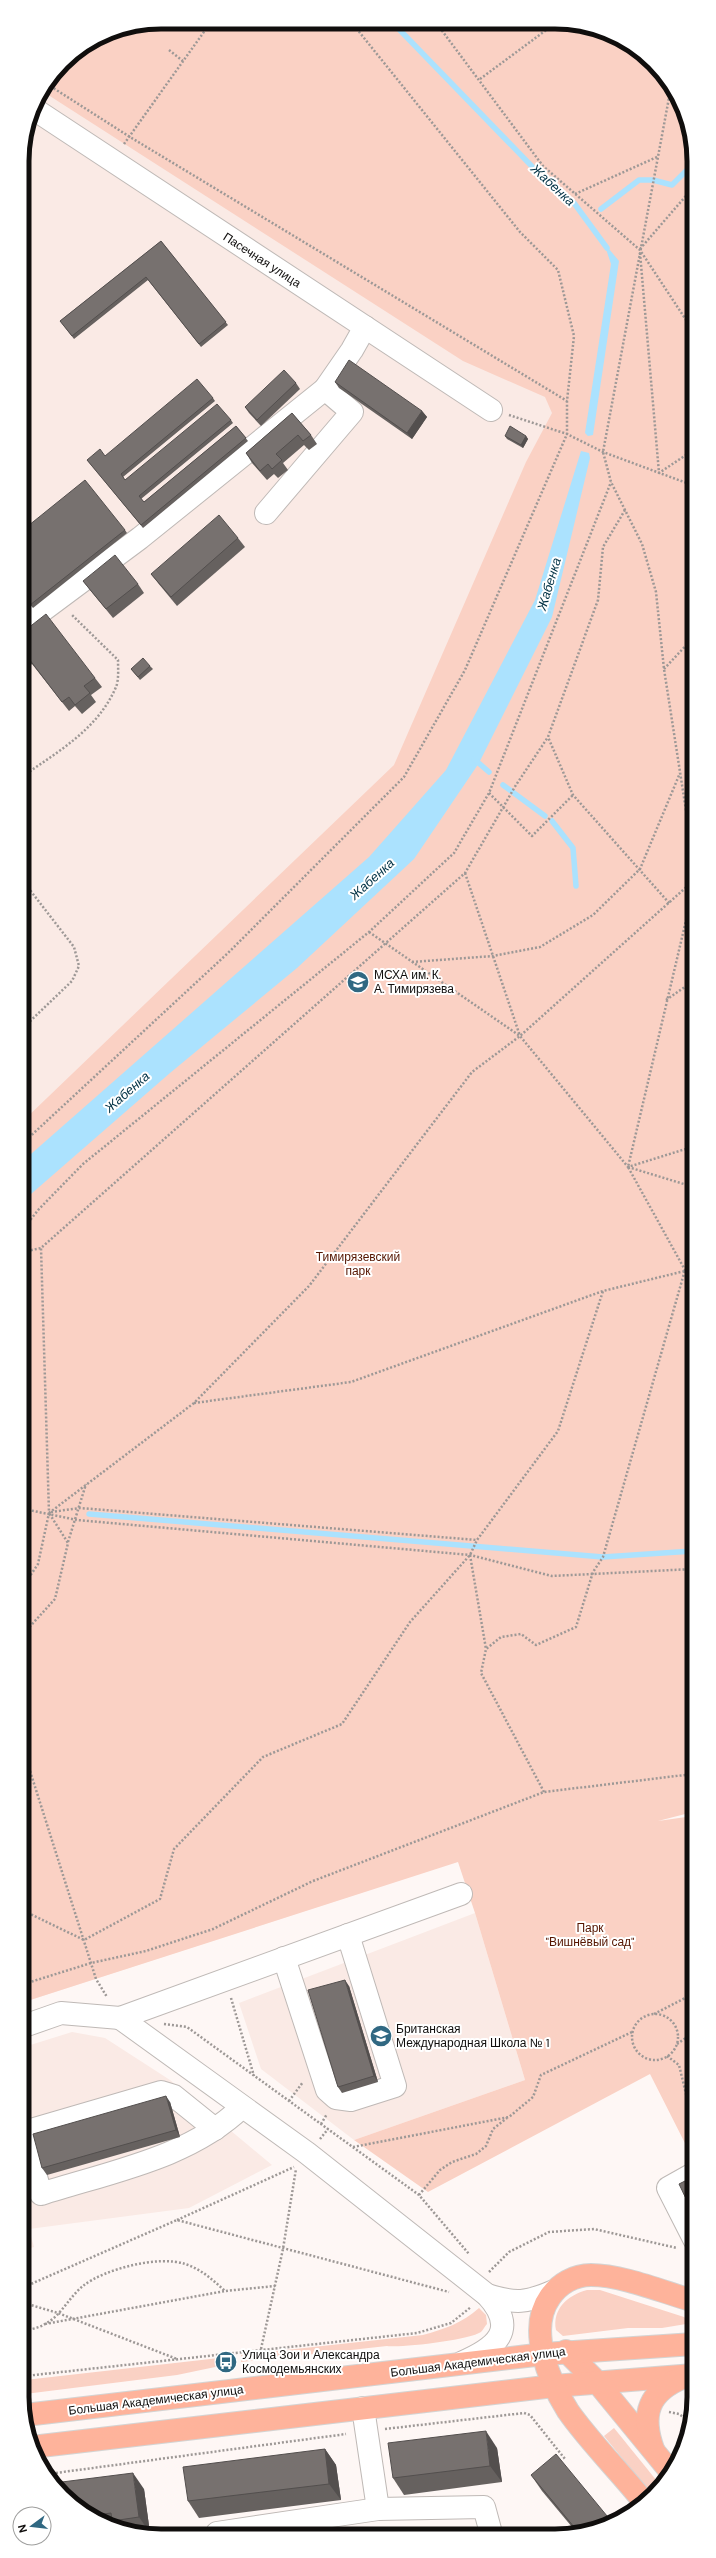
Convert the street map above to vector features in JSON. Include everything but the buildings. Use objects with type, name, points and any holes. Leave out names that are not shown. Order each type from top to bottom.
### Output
[{"type":"main road","points":[[640,2498],[569,2411],[554,2386],[544,2354],[540,2328],[542,2315],[545,2303],[554,2291],[571,2279],[591,2275],[609,2277],[687,2299]]},
{"type":"main road","name":"Большая Академическая улица","points":[[30,2414],[458,2365],[566,2351],[687,2344]]},
{"type":"main road","points":[[566,2351],[597,2382],[667,2467]]},
{"type":"main road","points":[[38,2446],[554,2386],[687,2375]]},
{"type":"main road","points":[[654,2451],[648,2437],[647,2421],[655,2395],[668,2384],[687,2377]]},
{"type":"street","name":"Пасечная улица","points":[[38,112],[491,410]]},
{"type":"street","points":[[29,615],[56,600],[140,538],[325,389],[352,350],[365,327]]},
{"type":"street","points":[[266,514],[352,412],[325,389]]},
{"type":"street","points":[[29,2024],[61,2013],[120,2018],[226,1981],[284,1958],[461,1894]]},
{"type":"street","points":[[284,1958],[327,2090],[336,2098],[351,2100],[395,2086],[348,1935]]},
{"type":"street","points":[[120,2018],[307,2153],[483,2291],[498,2307],[504,2327],[500,2336],[488,2349],[458,2365]]},
{"type":"street","points":[[29,2131],[161,2092],[174,2096],[215,2129]]},
{"type":"street","points":[[29,2153],[41,2194],[183,2149],[224,2125],[242,2107]]},
{"type":"street","points":[[686,2244],[668,2188],[687,2178]]},
{"type":"street","points":[[483,2291],[520,2302],[533,2300],[554,2291]]},
{"type":"street","points":[[363,2408],[378,2509]]},
{"type":"street","points":[[244,2529],[378,2509],[484,2507],[490,2529]]},
{"type":"path","points":[[130,137],[205,29]]},
{"type":"path","points":[[29,1137],[228,953],[404,777],[465,670],[567,434],[567,401],[574,336],[558,270],[520,232],[357,29]]},
{"type":"path","points":[[441,29],[480,79],[543,166],[640,250],[687,321]]},
{"type":"path","points":[[480,79],[546,29]]},
{"type":"path","points":[[169,50],[183,61]]},
{"type":"path","points":[[52,87],[130,137],[567,401]]},
{"type":"path","points":[[669,95],[603,452],[611,482],[642,544],[656,592],[664,669],[687,817]]},
{"type":"path","points":[[575,194],[657,156]]},
{"type":"path","points":[[659,473],[640,250],[687,195]]},
{"type":"path","points":[[491,410],[567,434],[603,452],[687,483]]},
{"type":"path","points":[[659,473],[687,454]]},
{"type":"path","points":[[29,1222],[39,1209],[83,1164],[369,932],[454,854],[489,793],[611,482]]},
{"type":"path","points":[[29,1251],[41,1248],[465,874],[516,785],[548,736],[598,600],[603,547],[626,510]]},
{"type":"path","points":[[29,772],[81,735],[100,713],[117,686],[118,660],[56,600]]},
{"type":"path","points":[[664,669],[687,644]]},
{"type":"path","points":[[548,736],[573,795],[670,904]]},
{"type":"path","points":[[412,962],[493,956],[540,947],[592,915],[640,869],[680,773]]},
{"type":"path","points":[[489,793],[532,836],[573,795]]},
{"type":"path","points":[[465,874],[520,1036]]},
{"type":"path","points":[[48,1513],[194,1403],[308,1286],[472,1072],[520,1036],[670,904],[687,887]]},
{"type":"path","points":[[29,889],[74,947],[80,966],[72,981],[29,1022]]},
{"type":"path","points":[[628,1167],[687,915]]},
{"type":"path","points":[[369,932],[520,1036],[628,1167],[685,1270],[603,1557],[592,1572],[576,1626],[536,1645],[521,1634],[501,1636],[486,1649]]},
{"type":"path","points":[[666,1000],[687,985]]},
{"type":"path","points":[[628,1167],[687,1149]]},
{"type":"path","points":[[628,1167],[687,1185]]},
{"type":"path","points":[[29,1578],[38,1564],[48,1513],[41,1248]]},
{"type":"path","points":[[194,1403],[351,1382],[603,1291],[685,1270]]},
{"type":"path","points":[[84,1940],[160,1899],[174,1849],[263,1758],[342,1724],[410,1622],[470,1555],[477,1540],[558,1431],[603,1291]]},
{"type":"path","points":[[29,1628],[56,1599],[68,1543],[77,1520],[86,1484]]},
{"type":"path","points":[[48,1513],[80,1508],[477,1540]]},
{"type":"path","points":[[29,1510],[77,1520],[470,1555],[552,1576],[592,1572],[687,1568]]},
{"type":"path","points":[[48,1513],[68,1543]]},
{"type":"path","points":[[470,1555],[486,1649],[481,1673],[544,1792]]},
{"type":"path","points":[[29,1768],[96,1979],[120,2018]]},
{"type":"path","points":[[29,1982],[91,1963],[146,1951],[213,1930],[313,1881],[544,1792],[687,1775]]},
{"type":"path","points":[[29,1913],[84,1940]]},
{"type":"path","points":[[226,1981],[254,2076]]},
{"type":"path","points":[[419,2194],[440,2170],[452,2162],[476,2154],[486,2146],[493,2129],[533,2096],[541,2075],[632,2032],[640,2019],[654,2014],[687,1997]]},
{"type":"path","points":[[654,2014],[668,2018],[673,2023],[678,2036],[677,2044]]},
{"type":"path","points":[[157,2023],[187,2027],[419,2194],[472,2258]]},
{"type":"path","points":[[632,2032],[634,2047],[645,2058],[652,2060],[667,2056],[677,2044],[687,2037]]},
{"type":"path","points":[[667,2056],[679,2065],[687,2098]]},
{"type":"path","points":[[353,2147],[509,2117]]},
{"type":"path","points":[[29,2286],[296,2166],[283,2249],[261,2349]]},
{"type":"path","points":[[177,2220],[283,2249],[456,2293]]},
{"type":"path","points":[[29,2376],[417,2333],[451,2323],[483,2291],[509,2252],[549,2232],[594,2229],[686,2244]]},
{"type":"path","points":[[45,2324],[58,2313],[83,2286],[114,2269],[152,2262],[184,2263],[209,2276],[224,2291]]},
{"type":"path","points":[[482,2269],[483,2291]]},
{"type":"path","points":[[29,2329],[45,2324],[224,2291],[275,2286]]},
{"type":"path","points":[[29,2304],[58,2313],[177,2360]]},
{"type":"path","points":[[232,2353],[234,2366]]},
{"type":"path","points":[[665,2412],[679,2414],[685,2418]]},
{"type":"path","points":[[53,2473],[367,2431],[524,2413],[530,2415],[565,2459]]},
{"type":"shaded area","name":"Тимирязевский парк","points":[[161,29],[564,29],[581,32],[598,36],[614,43],[636,56],[660,80],[673,102],[680,118],[684,135],[687,152],[687,1813],[533,1837],[29,2000],[29,152],[33,127],[39,110],[56,80],[80,56],[102,43],[127,33]]},
{"type":"shaded area","name":"Британская Международная Школа № 1","points":[[475,1913],[525,2080],[354,2140],[261,2069],[239,2003]]},
{"type":"shaded area","points":[[72,2032],[105,2038],[170,2080],[272,2165],[189,2208],[29,2229],[29,2045]]},
{"type":"shaded area","points":[[29,2229],[34,2247],[29,2248]]},
{"type":"green space","name":"Тимирязевский парк","points":[[564,29],[598,36],[614,43],[636,56],[660,80],[673,102],[680,118],[687,152],[687,1814],[658,1821],[687,1817],[687,2147],[650,2074],[428,2192],[354,2140],[525,2080],[475,1913],[458,1862],[29,2000],[29,1115],[394,765],[526,462],[552,413],[545,397],[463,361],[47,94],[56,80],[80,56],[95,47],[118,36],[143,30]]},
{"type":"green space","points":[[587,2290],[600,2290],[684,2317],[687,2319],[687,2324],[662,2328],[628,2328],[563,2336],[556,2330],[556,2316],[559,2309],[568,2299]]},
{"type":"green space","points":[[479,2308],[486,2315],[487,2324],[481,2332],[463,2338],[420,2345],[387,2346],[241,2362],[241,2355],[423,2335],[453,2325],[466,2318]]},
{"type":"green space","points":[[219,2358],[220,2366],[177,2375],[29,2394],[29,2380]]},
{"type":"green space","points":[[614,2428],[657,2481],[648,2490],[604,2436]]},
{"type":"water","points":[[604,243],[619,261],[593,435],[588,436],[585,433],[611,264]]},
{"type":"water","points":[[581,451],[589,453],[590,458],[552,617],[479,763],[414,859],[297,968],[170,1073],[29,1196],[29,1156],[369,857],[446,770],[535,600]]},
{"type":"waterway","name":"Жабенка","points":[[399,29],[550,185],[574,203],[607,248]]},
{"type":"waterway","points":[[601,209],[639,180],[653,180],[672,185],[687,170]]},
{"type":"waterway","points":[[474,759],[489,772]]},
{"type":"waterway","points":[[503,785],[545,816]]},
{"type":"waterway","points":[[552,821],[573,848],[576,886]]},
{"type":"waterway","points":[[89,1514],[603,1557],[687,1551]]},
{"type":"place","name":"МСХА им. К. А. Тимирязева","points":[[358,982]]},
{"type":"place","name":"Британская Международная Школа № 1","points":[[381,2036]]},
{"type":"place","name":"Улица Зои и Александра Космодемьянских","points":[[226,2362]]},
{"type":"park label","name":"Парк \"Вишнёвый сад\"","points":[[590,1935]]}]
